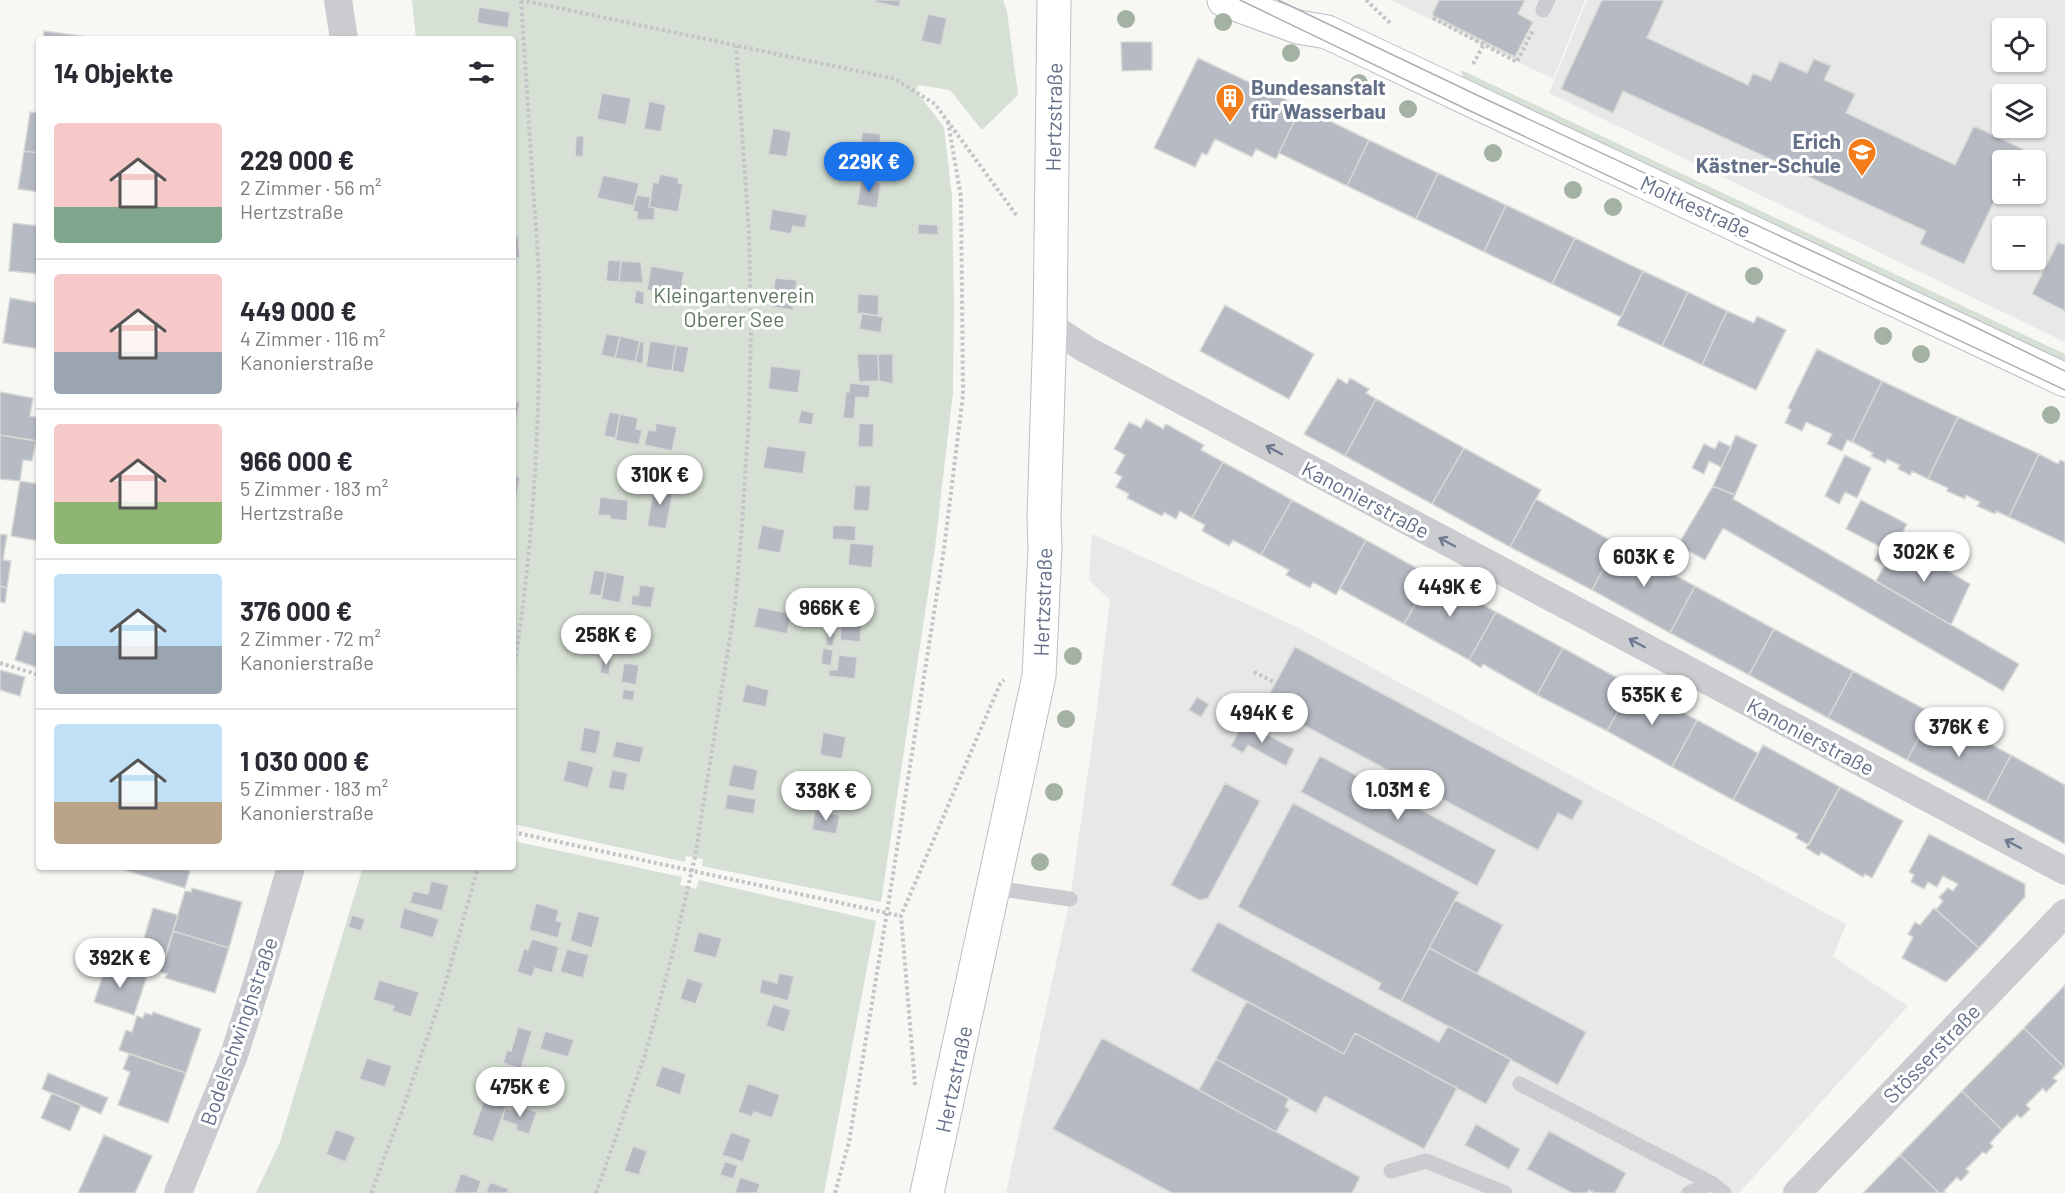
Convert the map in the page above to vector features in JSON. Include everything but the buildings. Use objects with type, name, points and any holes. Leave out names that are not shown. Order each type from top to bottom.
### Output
[{"type":"main road","name":"Hertzstraße","points":[[927,1193],[995,888],[1039,676],[1045,549],[1050,326],[1054,0]]},
{"type":"main road","name":"Moltkestraße","points":[[1224,0],[1298,27],[1327,32],[2065,380]]},
{"type":"main road","name":"Moltkestraße","points":[[1296,0],[1327,32]]},
{"type":"street","points":[[338,0],[344,36]]},
{"type":"street","name":"Kanonierstraße","points":[[1050,326],[1087,350],[2065,871]]},
{"type":"street","name":"Bodelschwinghstraße","points":[[178,1193],[234,1055],[290,870]]},
{"type":"street","name":"Stösserstraße","points":[[1797,1193],[2065,913]]},
{"type":"lane","points":[[995,888],[1070,899]]},
{"type":"lane","points":[[1520,1084],[1718,1188]]},
{"type":"lane","points":[[1391,1171],[1426,1161],[1505,1193]]},
{"type":"lane","points":[[1689,1193],[1718,1188]]},
{"type":"path","points":[[516,653],[526,585],[533,498],[538,425],[539,354],[539,279],[521,0],[895,79],[935,104],[1022,222],[1052,222]]},
{"type":"path","points":[[1433,18],[1517,62],[1545,5]]},
{"type":"path","points":[[1475,61],[1484,43]]},
{"type":"path","points":[[596,1193],[645,1055],[672,956],[691,871],[735,606],[749,416],[751,328],[749,233],[736,46]]},
{"type":"path","points":[[835,1193],[849,1142],[887,913],[944,549],[963,395],[961,197],[948,122]]},
{"type":"path","points":[[0,663],[36,674]]},
{"type":"path","points":[[915,1090],[901,916],[1000,684],[1013,671],[1039,676]]},
{"type":"path","points":[[1254,672],[1276,682]]},
{"type":"path","points":[[516,833],[901,916]]},
{"type":"path","points":[[371,1193],[402,1111],[442,992],[477,870]]},
{"type":"shaded area","points":[[1391,0],[1585,0],[1553,79]]},
{"type":"shaded area","name":"Erich Kästner-Schule","points":[[1587,0],[2065,0],[2065,342],[1549,93]]},
{"type":"shaded area","points":[[1092,534],[1295,626],[1846,924],[1833,957],[1908,1006],[1739,1193],[1006,1193],[1070,899],[1097,708],[1110,600],[1089,580]]},
{"type":"green space","name":"Kleingartenverein Oberer See","points":[[412,0],[1003,0],[1007,11],[1018,95],[982,130],[950,90],[918,85],[916,91],[944,127],[952,197],[953,392],[935,547],[881,902],[702,866],[703,859],[686,856],[685,862],[516,825],[516,36],[416,36]]},
{"type":"green space","points":[[1461,70],[2065,354],[2065,363],[1464,81]]},
{"type":"green space","points":[[516,842],[682,877],[680,885],[696,889],[699,880],[876,921],[824,1193],[256,1193],[280,1142],[362,870],[516,870]]},
{"type":"tram line","points":[[1240,0],[1466,109],[2065,390]]},
{"type":"tram line","points":[[1278,0],[2065,371]]},
{"type":"place","name":"Bundesanstalt für Wasserbau","points":[[1230,124]]},
{"type":"place","name":"Erich Kästner-Schule","points":[[1862,178]]}]
